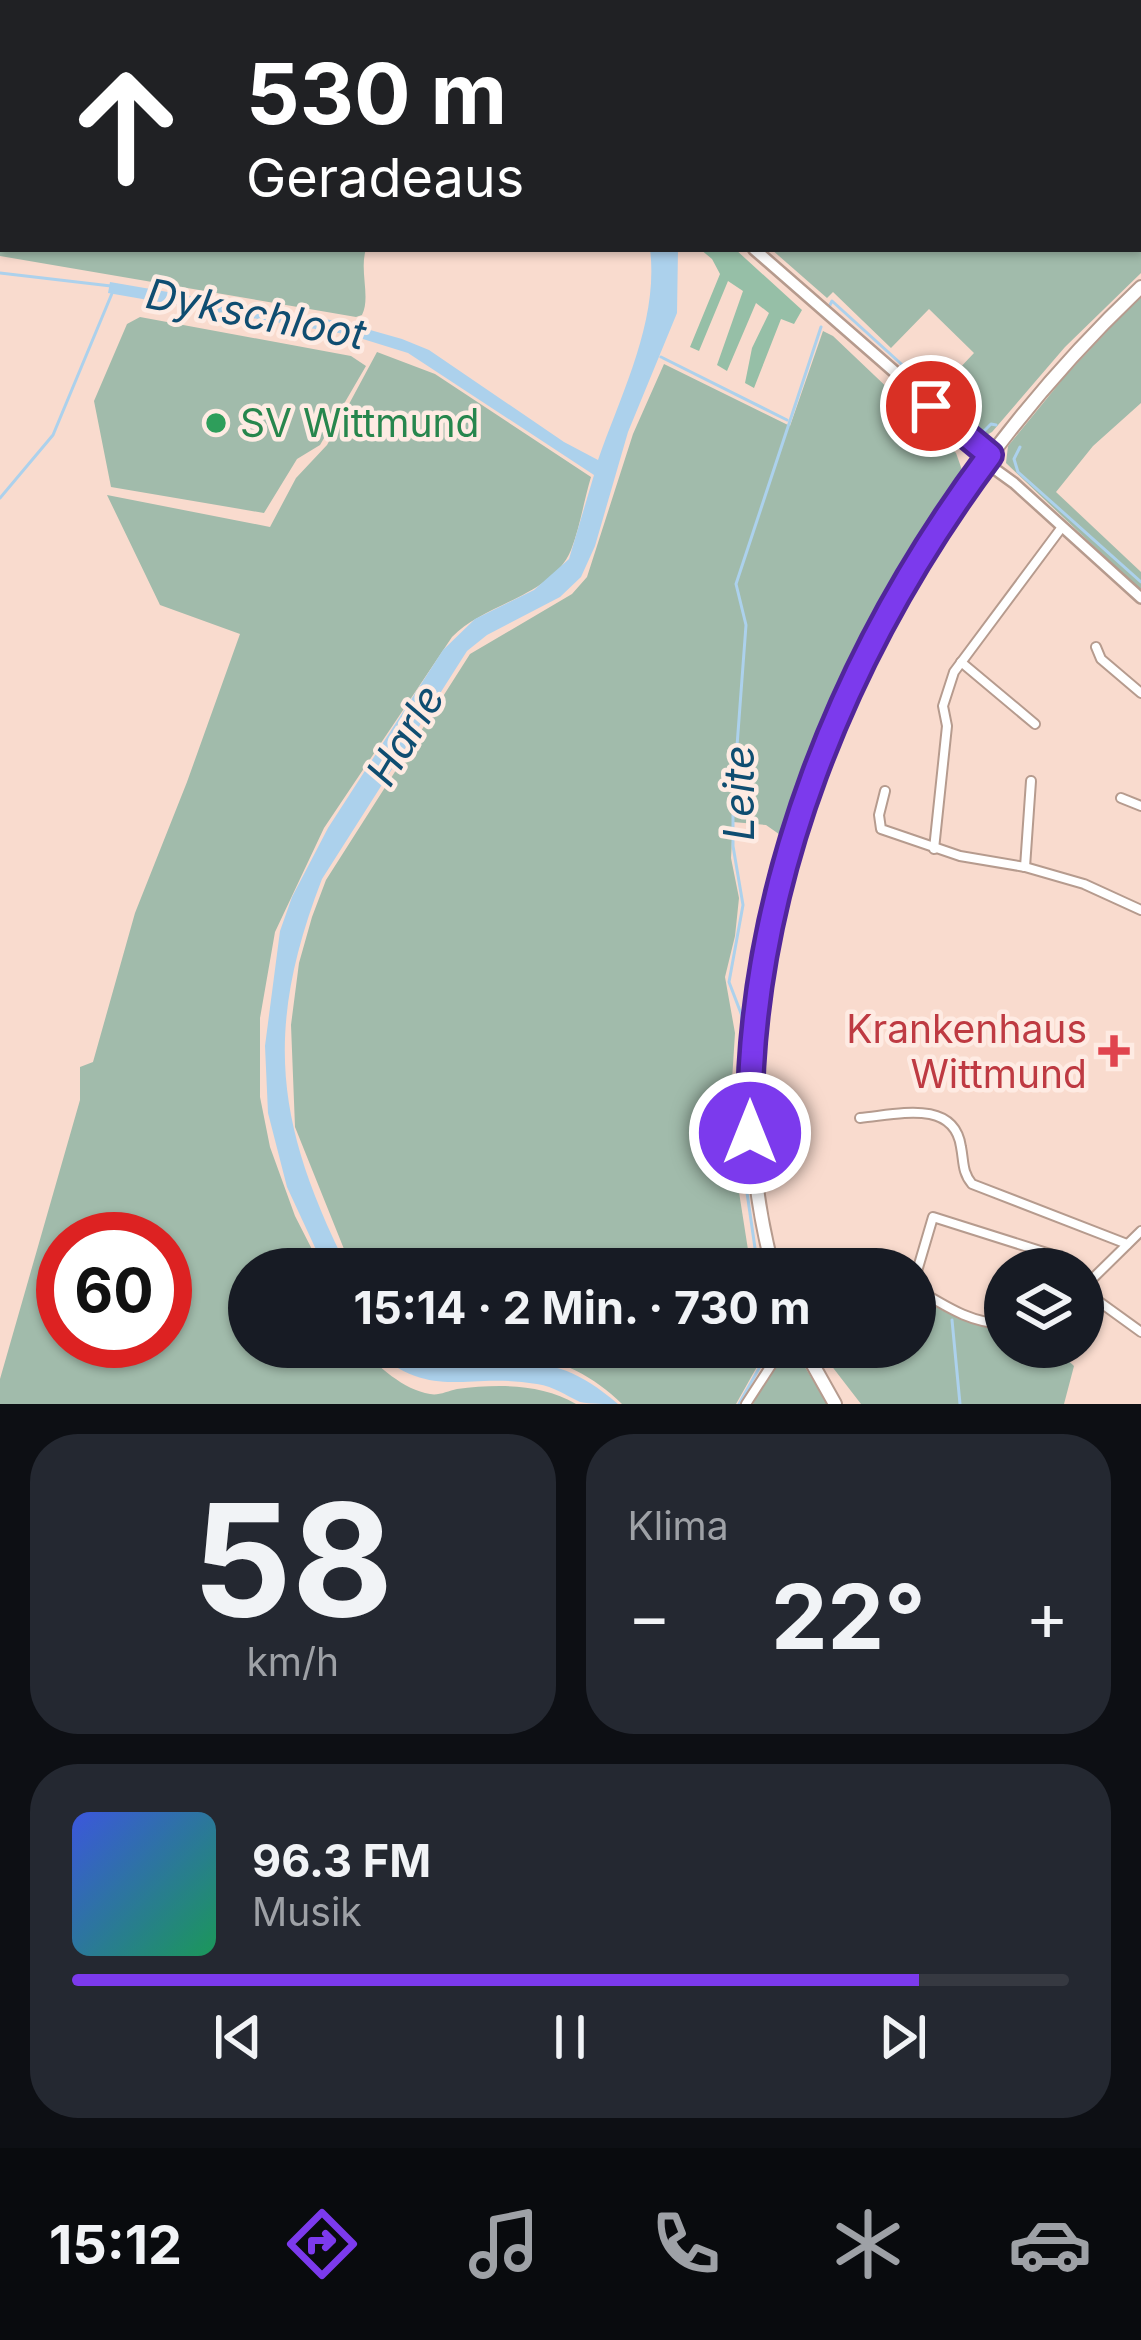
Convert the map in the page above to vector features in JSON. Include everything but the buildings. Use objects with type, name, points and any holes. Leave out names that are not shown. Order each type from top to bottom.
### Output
[{"type":"main road","points":[[757,252],[988,458]]},
{"type":"main road","points":[[768,1248],[750,1133],[750,1064],[759,982],[790,850],[826,742],[860,665],[912,570],[988,458],[1076,352],[1141,287]]},
{"type":"main road","points":[[815,1368],[835,1404]]},
{"type":"street","points":[[988,458],[1141,598]]},
{"type":"street","points":[[934,849],[947,726],[943,706],[954,672],[1062,527]]},
{"type":"street","points":[[1096,647],[1101,659],[1141,693]]},
{"type":"street","points":[[961,662],[1035,724]]},
{"type":"street","points":[[1024,867],[1031,781]]},
{"type":"street","points":[[885,791],[880,829],[985,863],[1024,867],[1084,884],[1141,910]]},
{"type":"street","points":[[1120,798],[1141,806]]},
{"type":"street","points":[[860,1118],[939,1115],[957,1132],[964,1173],[973,1184],[1127,1244]]},
{"type":"street","points":[[924,1248],[933,1217],[1031,1248]]},
{"type":"street","points":[[1104,1268],[1141,1231]]},
{"type":"street","points":[[936,1301],[984,1322]]},
{"type":"street","points":[[1104,1305],[1141,1332]]},
{"type":"street","points":[[746,1404],[769,1368]]},
{"type":"green space","points":[[0,252],[366,252],[365,300],[362,315],[356,317],[0,256]]},
{"type":"green space","points":[[704,252],[738,252],[802,310],[794,324],[781,319],[754,388],[745,383],[752,348],[769,313],[756,303],[727,371],[717,365],[743,291],[728,281],[699,351],[690,347],[720,274]]},
{"type":"green space","points":[[774,252],[1141,252],[1141,273],[983,437],[937,392],[974,353],[929,309],[891,348],[833,292],[827,298]]},
{"type":"green space","points":[[1141,295],[1141,403],[1093,446],[1056,492],[1141,572],[1141,591],[1006,463],[1008,446]]},
{"type":"green space","name":"SV Wittmund","points":[[140,317],[351,356],[366,366],[320,445],[297,459],[264,513],[111,487],[94,401],[127,324]]},
{"type":"green space","points":[[823,331],[956,453],[962,470],[844,671],[786,839],[766,825],[733,822],[731,858],[739,898],[725,977],[735,1033],[729,1128],[748,1248],[344,1248],[295,1127],[291,1025],[299,963],[326,880],[470,654],[572,594],[587,577],[633,434],[664,364],[790,426]]},
{"type":"green space","points":[[377,352],[435,374],[591,477],[574,541],[562,566],[534,589],[452,637],[324,828],[275,932],[260,1018],[260,1097],[270,1147],[311,1248],[228,1248],[228,1368],[382,1368],[420,1392],[518,1387],[548,1392],[576,1404],[0,1404],[0,1379],[36,1253],[36,1368],[192,1368],[192,1212],[48,1212],[80,1100],[80,1067],[93,1062],[135,913],[240,634],[160,605],[107,495],[270,527],[296,478],[327,445]]},
{"type":"green space","points":[[936,1306],[984,1326],[984,1368],[1073,1368],[1064,1404],[861,1404],[833,1368],[936,1368]]},
{"type":"green space","points":[[569,1368],[756,1368],[736,1404],[622,1404]]},
{"type":"green space","points":[[774,1368],[805,1368],[828,1404],[753,1404]]},
{"type":"water","name":"Harle","points":[[650,252],[678,252],[677,313],[628,432],[595,546],[581,577],[560,597],[487,635],[467,651],[322,879],[303,934],[285,1032],[293,1123],[305,1169],[338,1248],[315,1248],[287,1187],[268,1113],[265,1046],[280,931],[292,897],[328,828],[443,650],[475,619],[534,590],[569,559],[594,475],[408,353],[350,335],[108,293],[110,282],[342,322],[402,339],[429,350],[598,460],[627,383],[649,303]]},
{"type":"water","points":[[399,1368],[557,1368],[593,1385],[618,1404],[580,1402],[537,1384],[449,1382]]},
{"type":"waterway","points":[[0,273],[111,286]]},
{"type":"waterway","name":"Dykschloot","points":[[0,498],[53,435],[113,291]]},
{"type":"waterway","points":[[829,307],[832,301],[976,432],[996,425]]},
{"type":"waterway","name":"Leite","points":[[755,1248],[737,1123],[742,1016],[729,982],[743,905],[733,846],[733,800],[746,625],[736,584],[821,327]]},
{"type":"waterway","points":[[661,357],[787,420]]},
{"type":"waterway","points":[[1020,447],[1014,459],[1018,472],[1141,582]]},
{"type":"waterway","points":[[952,1320],[960,1404]]},
{"type":"waterway","name":"Leite","points":[[739,1404],[759,1368]]},
{"type":"place","name":"SV Wittmund","points":[[216,423]]},
{"type":"place","name":"Krankenhaus Wittmund","points":[[1114,1051]]},
{"type":"route","points":[[750,1133],[750,1064],[759,982],[803,806],[841,706],[884,619],[990,455],[931,406]]}]
